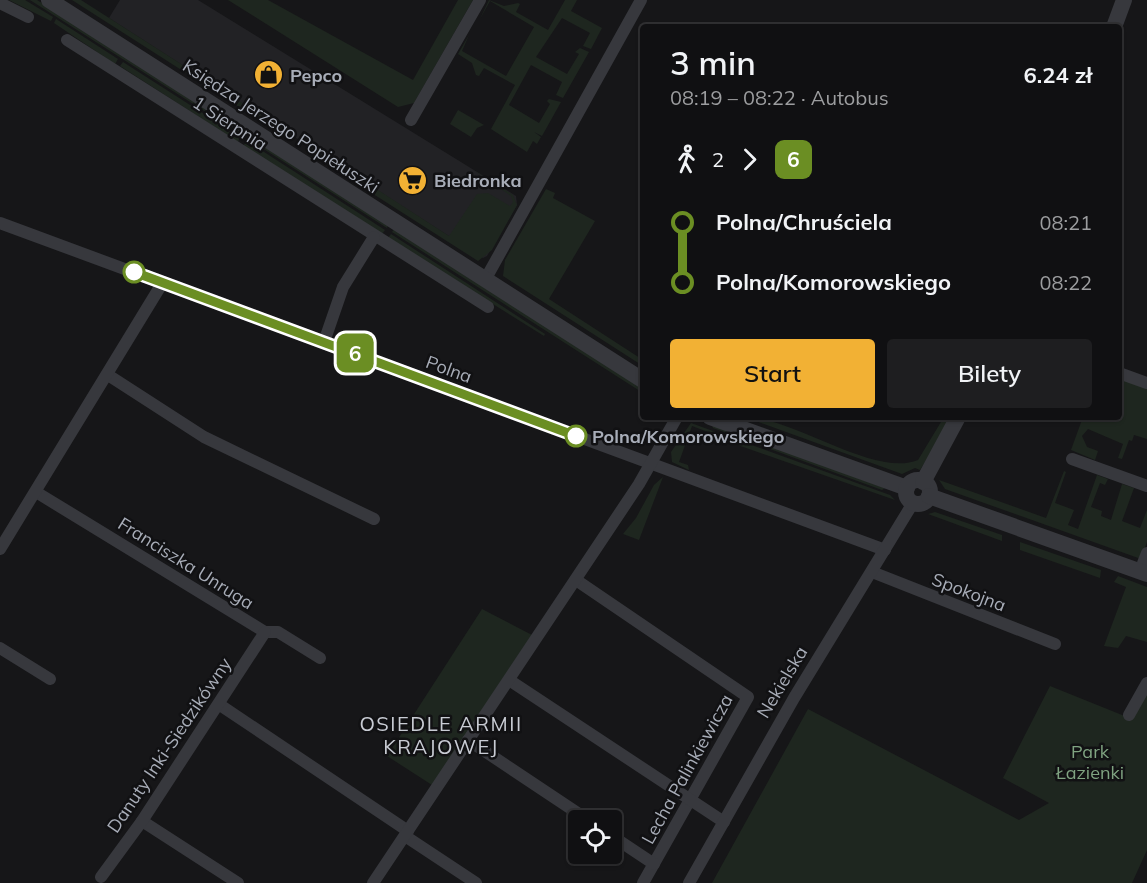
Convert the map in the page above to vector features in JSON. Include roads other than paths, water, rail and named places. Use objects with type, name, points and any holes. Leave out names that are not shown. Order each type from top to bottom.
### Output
[{"type":"street","name":"Księdza Jerzego Popiełuszki","points":[[49,0],[640,378]]},
{"type":"street","points":[[411,120],[480,0]]},
{"type":"street","points":[[485,280],[641,0]]},
{"type":"street","points":[[1115,24],[1124,0]]},
{"type":"street","points":[[0,3],[28,17]]},
{"type":"street","name":"1 Sierpnia","points":[[67,40],[374,237],[488,307]]},
{"type":"street","name":"Polna","points":[[0,223],[885,549]]},
{"type":"street","points":[[324,342],[343,287],[374,237]]},
{"type":"street","points":[[0,549],[163,282]]},
{"type":"street","points":[[1122,374],[1147,383]]},
{"type":"street","points":[[108,375],[204,437],[374,519]]},
{"type":"street","points":[[373,883],[576,580],[651,463],[675,420]]},
{"type":"street","points":[[718,420],[1144,573],[1147,553]]},
{"type":"street","name":"Nekielska","points":[[689,883],[794,699],[872,572],[956,420]]},
{"type":"street","points":[[1072,459],[1147,486]]},
{"type":"street","name":"Franciszka Unruga","points":[[36,492],[265,632],[278,632],[320,658]]},
{"type":"street","name":"Spokojna","points":[[872,572],[1054,644]]},
{"type":"street","name":"Lecha Palinkiewicza","points":[[576,580],[748,697],[643,883]]},
{"type":"street","name":"Danuty Inki-Siedzikówny","points":[[101,877],[142,821],[220,705],[265,632]]},
{"type":"street","points":[[0,648],[50,679]]},
{"type":"street","points":[[509,680],[724,822]]},
{"type":"street","points":[[1129,715],[1147,683]]},
{"type":"street","points":[[220,705],[477,883]]},
{"type":"street","points":[[468,740],[573,810]]},
{"type":"street","points":[[142,821],[238,883]]},
{"type":"street","points":[[622,843],[654,864]]},
{"type":"place","name":"Pepco","points":[[269,75]]},
{"type":"place","name":"Biedronka","points":[[413,180]]},
{"type":"place","name":"Polna/Komorowskiego","points":[[576,436]]},
{"type":"district","name":"OSIEDLE ARMII KRAJOWEJ","points":[[441,734]]},
{"type":"park label","name":"Park Łazienki","points":[[1090,762]]}]
